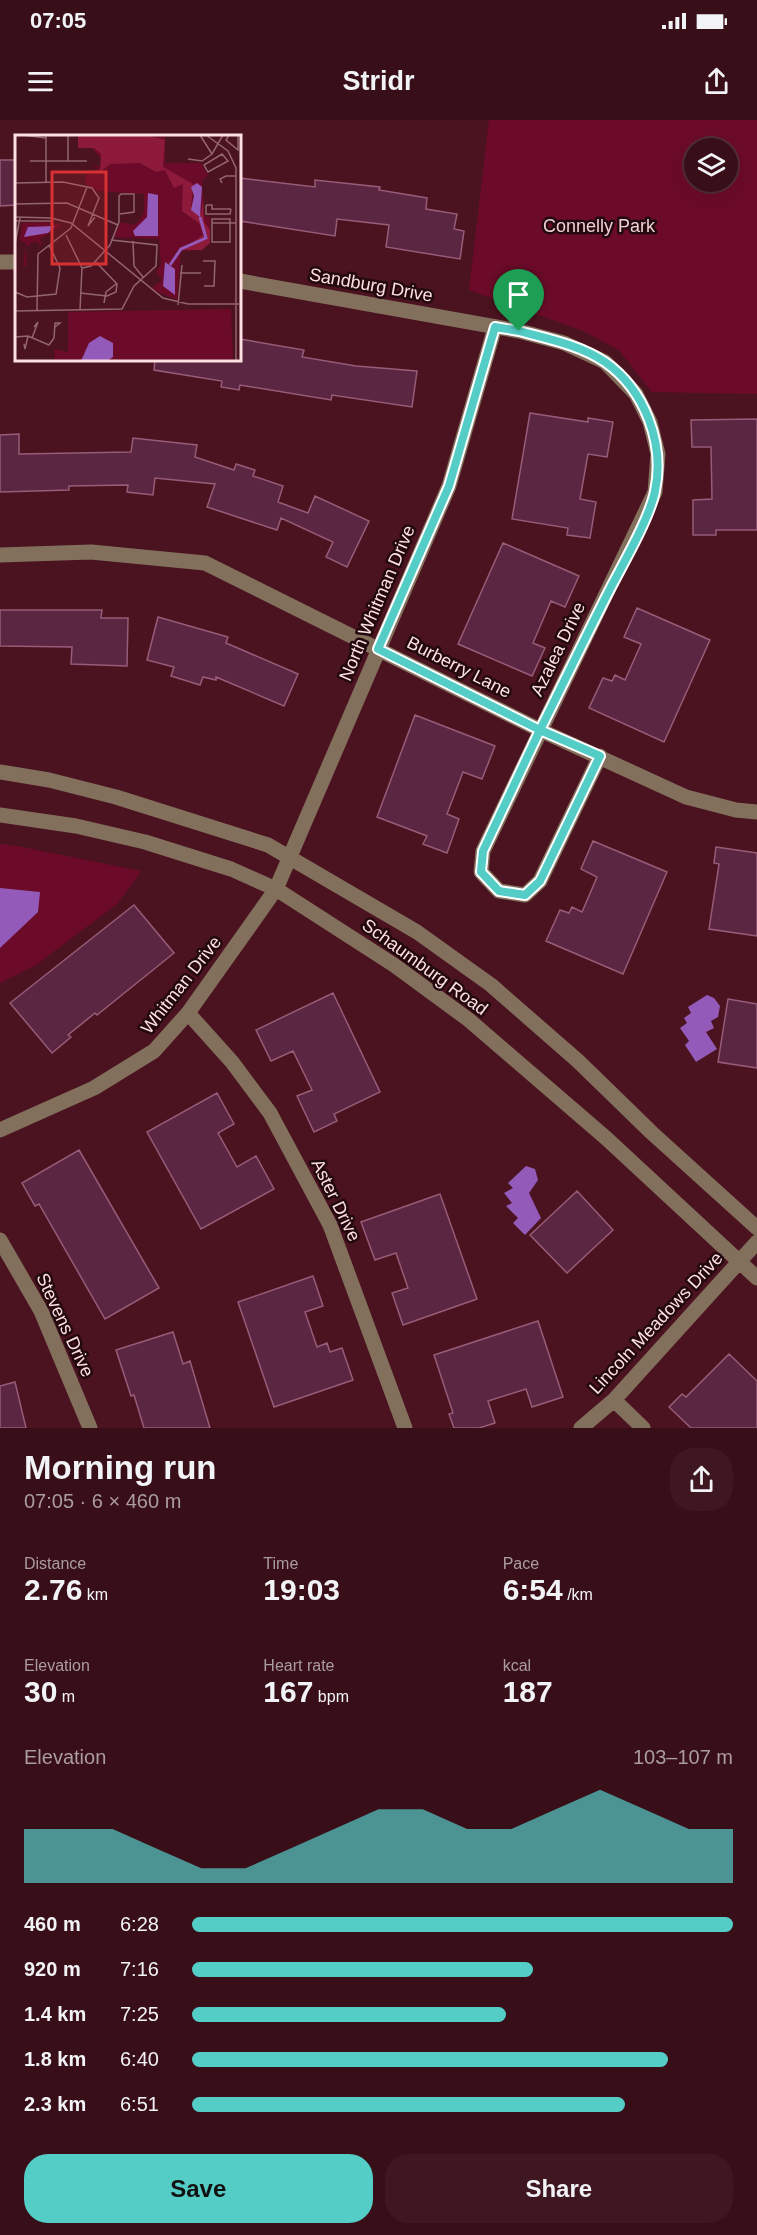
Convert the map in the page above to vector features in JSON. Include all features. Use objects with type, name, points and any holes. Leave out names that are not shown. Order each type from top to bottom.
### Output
[{"type":"street","name":"Sandburg Drive","points":[[242,281],[495,327]]},
{"type":"street","name":"North Whitman Drive","points":[[276,888],[449,486],[495,327]]},
{"type":"street","name":"Azalea Drive","points":[[495,327],[564,343],[605,362],[636,394],[650,422],[658,454],[655,492],[630,550],[540,730],[483,851],[481,872],[499,891],[525,895],[540,881],[600,756]]},
{"type":"street","name":"Burberry Lane","points":[[0,555],[92,552],[206,563],[540,730],[686,797],[736,810],[757,812]]},
{"type":"street","name":"Schaumburg Road","points":[[0,772],[49,780],[126,800],[268,845],[417,932],[491,985],[578,1061],[652,1133],[757,1228]]},
{"type":"street","name":"Schaumburg Road","points":[[0,815],[76,826],[145,842],[231,869],[276,888],[394,965],[469,1020],[606,1138],[757,1278]]},
{"type":"street","name":"Whitman Drive","points":[[0,1130],[94,1088],[154,1051],[188,1013],[276,888]]},
{"type":"street","name":"Aster Drive","points":[[188,1013],[232,1062],[270,1113],[330,1225],[405,1428]]},
{"type":"street","name":"Stevens Drive","points":[[0,1240],[41,1311],[90,1428]]},
{"type":"street","name":"Lincoln Meadows Drive","points":[[581,1428],[614,1400],[757,1242]]},
{"type":"street","points":[[614,1400],[643,1428]]},
{"type":"green space","name":"Connelly Park","points":[[489,120],[757,120],[757,394],[652,392],[619,350],[583,331],[469,290]]},
{"type":"green space","points":[[0,844],[141,871],[117,904],[36,965],[0,983]]},
{"type":"shaded area","points":[[0,888],[40,892],[38,912],[0,948]]},
{"type":"shaded area","points":[[707,995],[714,998],[720,1006],[718,1017],[711,1021],[714,1028],[706,1032],[717,1049],[696,1062],[685,1045],[689,1041],[680,1028],[687,1023],[684,1018],[691,1013],[688,1007]]},
{"type":"shaded area","points":[[526,1166],[535,1169],[538,1180],[529,1193],[541,1218],[525,1235],[513,1223],[518,1218],[506,1206],[512,1203],[504,1193],[513,1188],[508,1183]]},
{"type":"building","points":[[0,160],[15,160],[15,205],[0,206]]},
{"type":"building","points":[[242,178],[315,187],[315,180],[380,187],[379,190],[427,198],[426,209],[457,214],[454,229],[464,231],[460,259],[386,247],[389,225],[337,219],[335,236],[242,221]]},
{"type":"building","points":[[242,339],[304,350],[302,357],[356,366],[417,371],[412,407],[332,395],[331,400],[240,385],[239,390],[221,387],[222,381],[154,370],[155,362],[242,362]]},
{"type":"building","points":[[530,413],[588,422],[588,418],[613,422],[607,457],[588,454],[580,499],[596,502],[590,538],[567,535],[568,528],[512,519]]},
{"type":"building","points":[[757,419],[757,530],[716,530],[716,535],[693,535],[693,500],[712,499],[711,447],[692,447],[691,420]]},
{"type":"building","points":[[19,434],[19,454],[131,452],[133,438],[197,445],[195,457],[234,470],[236,464],[255,470],[253,476],[283,486],[278,502],[308,513],[315,496],[369,521],[347,567],[326,557],[333,542],[281,518],[277,530],[207,507],[215,484],[155,478],[153,495],[127,492],[128,485],[69,486],[69,490],[0,492],[0,435]]},
{"type":"building","points":[[503,543],[579,576],[565,607],[551,601],[533,643],[545,648],[532,676],[458,644]]},
{"type":"building","points":[[637,608],[710,640],[664,742],[589,708],[603,678],[612,681],[615,675],[625,680],[641,644],[624,637]]},
{"type":"building","points":[[0,610],[102,610],[101,618],[128,618],[127,666],[71,664],[72,647],[0,646]]},
{"type":"building","points":[[158,617],[228,637],[226,643],[298,674],[284,706],[216,677],[216,680],[203,677],[200,685],[171,676],[174,667],[147,660]]},
{"type":"building","points":[[415,715],[495,746],[482,779],[463,772],[447,814],[459,819],[447,853],[423,844],[427,836],[377,817]]},
{"type":"building","points":[[593,841],[667,872],[623,974],[546,941],[560,910],[569,913],[572,907],[582,912],[597,877],[581,869]]},
{"type":"building","points":[[716,847],[757,853],[757,936],[709,929],[719,864],[714,863]]},
{"type":"building","points":[[134,905],[174,953],[97,1015],[95,1013],[68,1035],[71,1037],[52,1053],[10,1003]]},
{"type":"building","points":[[333,993],[380,1092],[334,1114],[337,1121],[314,1132],[297,1096],[312,1090],[293,1051],[271,1061],[256,1030]]},
{"type":"building","points":[[728,999],[757,1004],[757,1068],[718,1062]]},
{"type":"building","points":[[217,1093],[234,1124],[218,1133],[237,1167],[256,1156],[274,1189],[201,1229],[147,1132]]},
{"type":"building","points":[[79,1150],[159,1288],[105,1319],[39,1204],[35,1206],[22,1183]]},
{"type":"building","points":[[577,1191],[613,1230],[567,1273],[530,1235]]},
{"type":"building","points":[[440,1194],[477,1299],[403,1325],[392,1293],[408,1288],[396,1253],[375,1260],[361,1222]]},
{"type":"building","points":[[313,1276],[323,1306],[305,1312],[317,1347],[327,1343],[330,1352],[342,1348],[353,1380],[274,1407],[238,1302]]},
{"type":"building","points":[[538,1321],[563,1397],[532,1407],[526,1389],[488,1401],[495,1423],[479,1428],[454,1428],[449,1414],[453,1413],[434,1355]]},
{"type":"building","points":[[173,1332],[183,1364],[190,1361],[210,1428],[144,1428],[134,1395],[131,1396],[116,1350]]},
{"type":"building","points":[[729,1354],[757,1381],[757,1428],[691,1428],[669,1407],[682,1394],[686,1397]]},
{"type":"building","points":[[15,1382],[26,1428],[0,1428],[0,1386]]},
{"type":"route","points":[[519,331],[495,327],[449,486],[378,649],[540,730],[483,851],[481,872],[499,891],[525,895],[540,881],[600,756],[540,730],[630,550],[655,492],[658,454],[650,422],[636,394],[605,362],[564,343],[519,331]]}]
